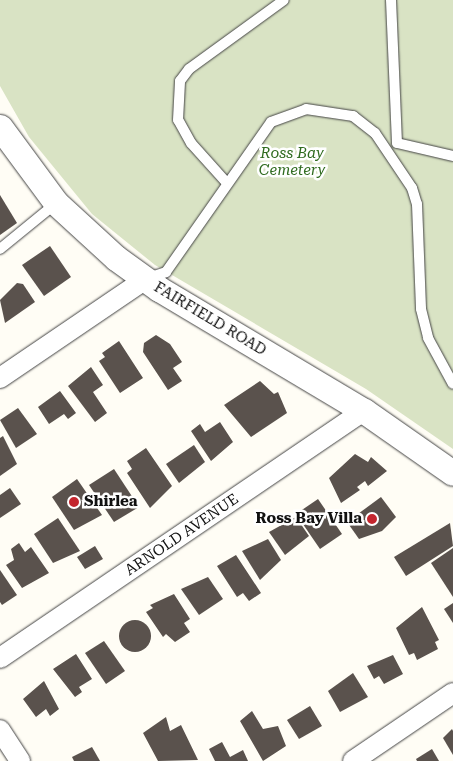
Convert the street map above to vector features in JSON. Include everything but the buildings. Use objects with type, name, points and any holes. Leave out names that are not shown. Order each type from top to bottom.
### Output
[{"type":"street","name":"FAIRFIELD ROAD","points":[[0,126],[56,203],[144,280],[364,411],[453,473]]},
{"type":"street","points":[[0,378],[144,280]]},
{"type":"street","name":"ARNOLD AVENUE","points":[[0,658],[364,411]]},
{"type":"street","points":[[352,761],[453,693]]},
{"type":"street","points":[[0,730],[20,761]]},
{"type":"lane","points":[[226,182],[191,143],[178,120],[180,81],[189,69],[284,0]]},
{"type":"lane","points":[[391,0],[397,143]]},
{"type":"lane","points":[[144,280],[166,272],[226,182],[271,122],[306,109],[354,116],[388,150],[417,204],[421,309],[428,338],[453,384]]},
{"type":"lane","points":[[388,150],[397,143]]},
{"type":"lane","points":[[397,143],[453,156]]},
{"type":"lane","points":[[0,248],[56,203]]},
{"type":"green space","name":"Ross Bay Cemetery","points":[[0,0],[453,0],[453,449],[366,389],[155,265],[92,214],[29,137],[0,86]]},
{"type":"place","name":"Shirlea","points":[[74,502]]},
{"type":"place","name":"Ross Bay Villa","points":[[372,519]]}]
